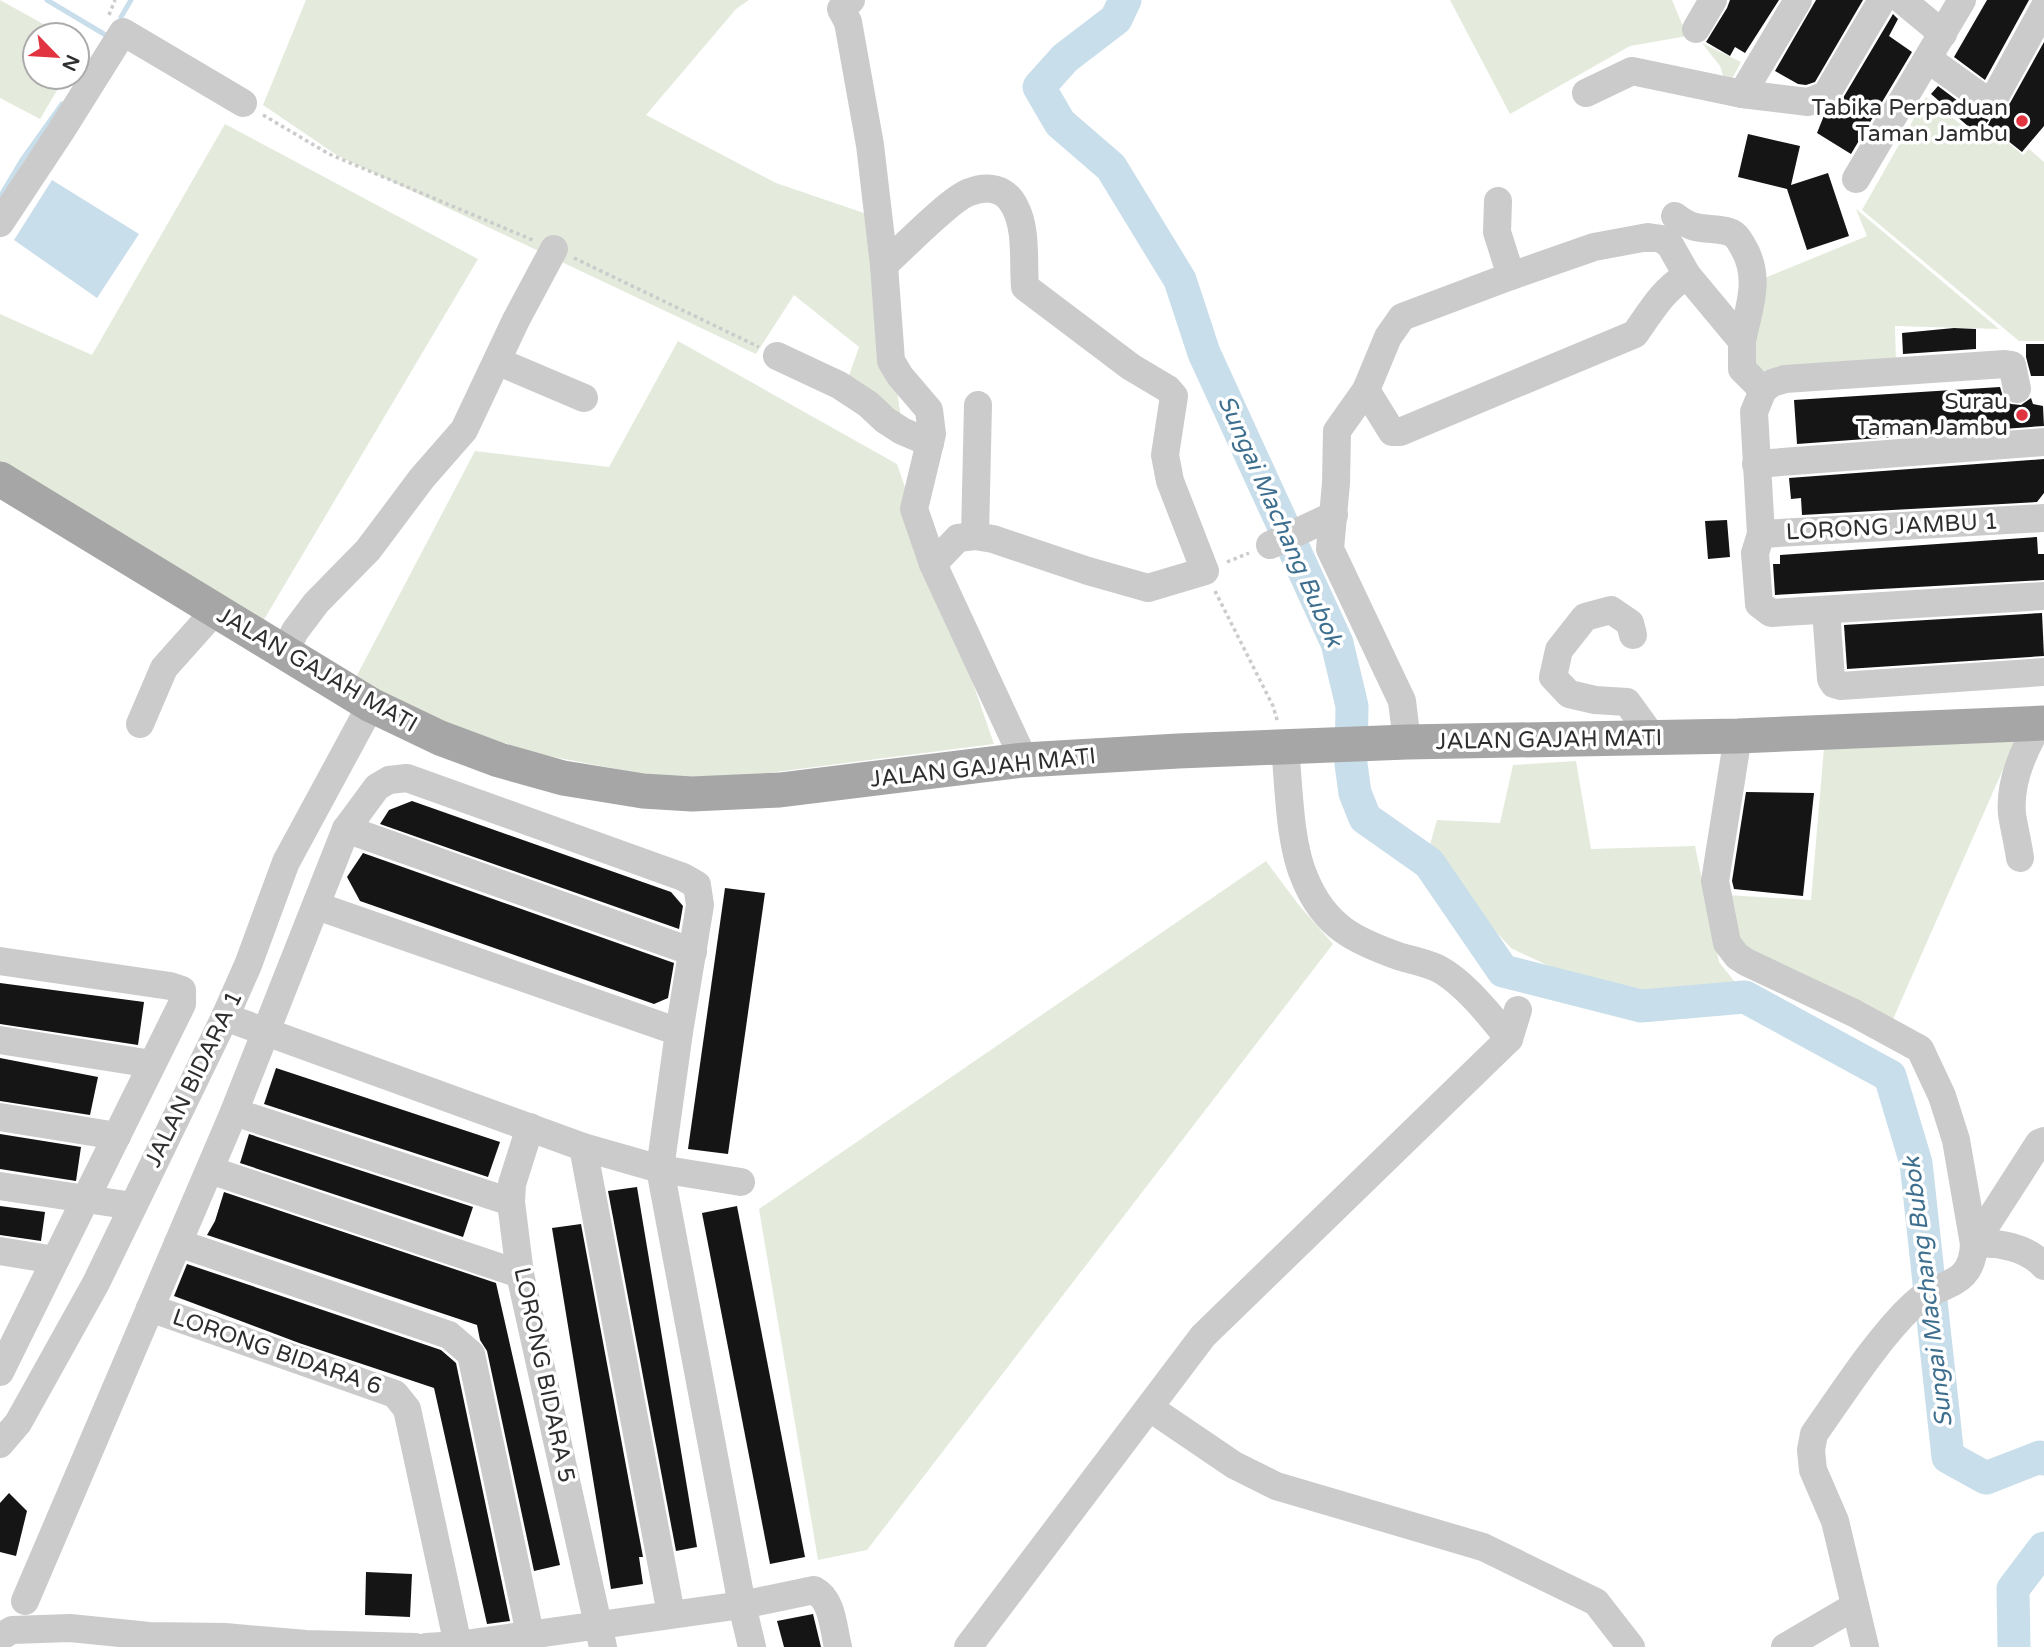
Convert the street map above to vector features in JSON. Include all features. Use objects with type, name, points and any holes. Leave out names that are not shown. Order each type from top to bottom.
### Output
[{"type":"main road","name":"JALAN GAJAH MATI","points":[[0,479],[370,705],[440,738],[499,760],[563,778],[643,791],[692,794],[780,790],[1024,760],[1324,745],[1738,736],[2042,723]]},
{"type":"street","points":[[850,0],[841,9],[848,22],[868,128],[884,265],[891,361],[929,410],[932,434],[914,509],[933,564],[1024,760]]},
{"type":"street","points":[[1696,29],[1713,0]]},
{"type":"street","points":[[1586,93],[1632,71],[1742,94],[1808,102],[1826,95],[1882,0]]},
{"type":"street","points":[[1902,0],[1943,34]]},
{"type":"street","points":[[1856,179],[1962,0]]},
{"type":"street","points":[[1742,94],[1796,1]]},
{"type":"street","points":[[1928,60],[1984,99],[1991,99],[1996,95],[2044,8]]},
{"type":"street","points":[[0,223],[123,32],[243,103]]},
{"type":"street","points":[[884,265],[967,192],[986,188],[999,189],[1006,195],[1015,207],[1020,221],[1025,287],[1131,367],[1168,389],[1174,396],[1165,455],[1170,481],[1205,571],[1148,588],[993,539],[975,536],[958,538],[933,564]]},
{"type":"street","points":[[1498,201],[1497,232],[1511,276]]},
{"type":"street","points":[[1675,216],[1695,228],[1727,231],[1737,236],[1746,250],[1755,273],[1742,341],[1742,369],[1763,390],[1772,383],[1785,379],[2014,377]]},
{"type":"street","points":[[1396,743],[1402,701],[1330,549],[1337,430],[1366,390],[1388,337],[1402,317],[1594,247],[1648,237],[1662,239],[1670,245],[1687,275],[1742,341]]},
{"type":"street","points":[[284,654],[295,631],[316,603],[368,550],[422,478],[464,430],[516,320],[554,249]]},
{"type":"street","points":[[1366,390],[1387,426],[1392,432],[1400,432],[1635,334],[1656,301],[1671,285],[1687,275]]},
{"type":"street","points":[[777,356],[839,385],[902,431],[930,443]]},
{"type":"street","points":[[497,361],[584,398]]},
{"type":"street","name":"LORONG JAMBU 1","points":[[1763,390],[1754,412],[1761,534],[2044,518]]},
{"type":"street","points":[[975,536],[978,405]]},
{"type":"street","points":[[1756,464],[2044,442]]},
{"type":"street","points":[[1270,545],[1334,515]]},
{"type":"street","points":[[1761,534],[1755,554],[1759,604],[1771,613],[2044,596]]},
{"type":"street","points":[[1633,635],[1630,623],[1611,610],[1585,617],[1559,650],[1553,677],[1569,694],[1595,700],[1627,702],[1653,738]]},
{"type":"street","points":[[1826,610],[1831,679],[1834,684],[1841,686],[2044,672]]},
{"type":"street","points":[[140,724],[164,668],[214,611]]},
{"type":"street","name":"JALAN BIDARA 1","points":[[0,1444],[18,1423],[96,1283],[225,1017],[248,965],[286,862],[370,705]]},
{"type":"street","points":[[2020,858],[2011,811],[2016,777],[2025,747],[2042,723]]},
{"type":"street","points":[[1738,736],[1715,881],[1727,943],[1737,957],[1746,962],[1854,1013],[1920,1049],[1942,1096],[1956,1140],[1974,1244],[1973,1259],[1967,1272],[1916,1302],[1895,1324],[1814,1434],[1811,1450],[1813,1470],[1835,1521],[1866,1647]]},
{"type":"street","points":[[1285,747],[1296,849],[1305,880],[1325,913],[1345,933],[1363,944],[1438,969],[1469,994],[1491,1016],[1509,1040]]},
{"type":"street","points":[[24,1601],[210,1170],[346,829],[377,787],[389,780],[407,778],[682,877],[697,885],[700,905],[660,1170],[752,1647]]},
{"type":"street","points":[[346,829],[693,952]]},
{"type":"street","points":[[317,906],[679,1032]]},
{"type":"street","points":[[0,961],[182,990],[181,1004],[86,1199],[55,1260],[10,1333],[0,1372]]},
{"type":"street","points":[[968,1647],[1203,1336],[1509,1040],[1518,1010]]},
{"type":"street","points":[[225,1017],[583,1147],[660,1170],[741,1182]]},
{"type":"street","points":[[0,1040],[152,1064]]},
{"type":"street","points":[[234,1112],[511,1202]]},
{"type":"street","points":[[0,1117],[117,1136]]},
{"type":"street","name":"LORONG BIDARA 5","points":[[530,1127],[512,1184],[511,1202],[520,1274],[601,1635]]},
{"type":"street","points":[[1974,1244],[2039,1143],[2044,1141]]},
{"type":"street","points":[[583,1147],[671,1614]]},
{"type":"street","points":[[210,1170],[520,1274]]},
{"type":"street","points":[[0,1185],[133,1206]]},
{"type":"street","points":[[178,1243],[449,1335],[471,1354],[530,1634]]},
{"type":"street","points":[[1974,1244],[2009,1246],[2044,1266]]},
{"type":"street","points":[[0,1251],[55,1260]]},
{"type":"street","name":"LORONG BIDARA 6","points":[[150,1308],[395,1394],[407,1409],[458,1645]]},
{"type":"street","points":[[1150,1408],[1234,1465],[1276,1486],[1483,1547],[1596,1602],[1631,1647]]},
{"type":"street","points":[[426,1647],[530,1634],[601,1635],[671,1614],[742,1605],[814,1590],[827,1602],[838,1647]]},
{"type":"street","points":[[1785,1647],[1856,1606]]},
{"type":"street","points":[[0,1637],[12,1630],[149,1642],[415,1647]]},
{"type":"path","points":[[243,103],[329,154],[554,249],[777,356]]},
{"type":"path","points":[[1270,545],[1205,571],[1273,706],[1285,747]]},
{"type":"green space","points":[[0,0],[38,21],[21,21],[21,91],[57,91],[40,119],[0,98]]},
{"type":"green space","points":[[306,0],[749,0],[736,9],[646,115],[776,183],[864,213],[893,360],[904,441],[840,401],[859,347],[794,295],[756,354],[338,156],[263,105]]},
{"type":"green space","points":[[1450,0],[1672,0],[1687,36],[1630,46],[1510,114]]},
{"type":"green space","points":[[1702,43],[1741,62],[1727,88],[1720,66]]},
{"type":"green space","points":[[1926,97],[1977,137],[1987,126],[2023,155],[2029,149],[2044,162],[2044,341],[2019,341],[1862,210]]},
{"type":"green space","points":[[225,124],[478,259],[259,628],[0,464],[0,314],[92,355]]},
{"type":"green space","points":[[1856,209],[1999,329],[1895,326],[1896,365],[1747,371],[1760,280],[1867,236]]},
{"type":"green space","points":[[678,341],[897,464],[994,744],[690,783],[538,754],[434,720],[354,681],[475,451],[609,467]]},
{"type":"green space","points":[[2019,733],[1890,1026],[1739,942],[1726,895],[1811,900],[1824,748]]},
{"type":"green space","points":[[1576,761],[1591,849],[1695,846],[1719,962],[1738,986],[1636,993],[1551,967],[1511,948],[1471,905],[1429,848],[1437,820],[1500,823],[1513,765]]},
{"type":"green space","points":[[1266,861],[1298,904],[1333,944],[867,1550],[818,1560],[759,1209]]},
{"type":"water","points":[[52,180],[139,234],[97,298],[14,240]]},
{"type":"building","points":[[1730,0],[1779,0],[1745,53],[1735,47],[1730,56],[1706,42]]},
{"type":"building","points":[[1816,0],[1863,0],[1815,82],[1798,84],[1775,71]]},
{"type":"building","points":[[1987,0],[2029,0],[1985,80],[1954,57]]},
{"type":"building","points":[[1893,14],[1898,19],[1889,36],[1912,52],[1851,154],[1817,133],[1825,113],[1840,103]]},
{"type":"building","points":[[2044,42],[2044,126],[2022,152],[1988,125],[1993,115],[2001,112],[2010,103]]},
{"type":"building","points":[[1938,86],[1974,113],[1989,120],[1977,134],[1931,94]]},
{"type":"building","points":[[1748,134],[1800,146],[1791,185],[1828,173],[1849,236],[1807,250],[1787,189],[1738,177]]},
{"type":"building","points":[[1954,328],[1976,329],[1976,349],[1903,354],[1902,333]]},
{"type":"building","points":[[2026,344],[2044,344],[2044,376],[2031,376]]},
{"type":"building","points":[[2000,387],[2004,400],[2011,404],[2021,405],[2031,398],[2033,404],[2043,406],[2044,426],[1797,444],[1794,400]]},
{"type":"building","points":[[2044,459],[2044,493],[2037,502],[1802,515],[1801,498],[1791,499],[1789,478]]},
{"type":"building","points":[[1727,520],[1730,557],[1708,559],[1705,521]]},
{"type":"building","points":[[2037,537],[2038,554],[2044,554],[2044,580],[1775,595],[1773,564],[1780,564],[1780,555]]},
{"type":"building","points":[[2042,613],[2044,656],[1847,669],[1844,625]]},
{"type":"building","points":[[1746,792],[1814,793],[1803,896],[1734,889],[1732,881]]},
{"type":"building","points":[[412,801],[671,892],[683,906],[679,929],[380,824],[389,810]]},
{"type":"building","points":[[363,853],[674,963],[668,998],[654,1004],[360,901],[347,877]]},
{"type":"building","points":[[725,888],[765,893],[728,1154],[688,1149]]},
{"type":"building","points":[[0,983],[144,1002],[138,1045],[0,1024]]},
{"type":"building","points":[[0,1058],[98,1077],[90,1115],[0,1101]]},
{"type":"building","points":[[276,1068],[500,1142],[488,1177],[264,1104]]},
{"type":"building","points":[[0,1134],[81,1147],[76,1181],[0,1169]]},
{"type":"building","points":[[249,1134],[473,1207],[463,1237],[240,1163]]},
{"type":"building","points":[[637,1187],[697,1547],[676,1551],[608,1191]]},
{"type":"building","points":[[224,1192],[496,1283],[560,1565],[534,1571],[487,1351],[480,1340],[477,1325],[207,1235],[215,1221]]},
{"type":"building","points":[[0,1206],[45,1212],[41,1241],[0,1235]]},
{"type":"building","points":[[737,1206],[805,1557],[770,1564],[702,1213]]},
{"type":"building","points":[[581,1224],[643,1557],[639,1557],[643,1584],[611,1589],[552,1228]]},
{"type":"building","points":[[187,1264],[441,1350],[456,1363],[510,1621],[487,1624],[434,1388],[299,1343],[174,1296]]},
{"type":"building","points":[[9,1493],[27,1511],[16,1556],[0,1552],[0,1503]]},
{"type":"building","points":[[366,1572],[412,1574],[410,1617],[365,1615]]},
{"type":"building","points":[[813,1614],[821,1647],[784,1647],[777,1621]]},
{"type":"waterway","points":[[47,0],[109,37]]},
{"type":"waterway","points":[[121,17],[131,0]]},
{"type":"waterway","name":"Sungai Machang Bubok","points":[[1125,0],[1116,19],[1065,58],[1039,87],[1060,123],[1111,167],[1180,280],[1204,353],[1337,643],[1352,706],[1351,764],[1355,793],[1365,818],[1429,863],[1503,971],[1641,1006],[1745,997],[1890,1076],[1916,1163],[1948,1457],[1986,1478],[2040,1457],[2044,1459]]},
{"type":"waterway","points":[[0,197],[22,160],[62,104]]},
{"type":"waterway","name":"Sungai Machang Bubok","points":[[2014,1647],[2013,1589],[2044,1548]]},
{"type":"place","name":"Tabika Perpaduan Taman Jambu","points":[[2022,121]]},
{"type":"place","name":"Surau Taman Jambu","points":[[2022,415]]}]
